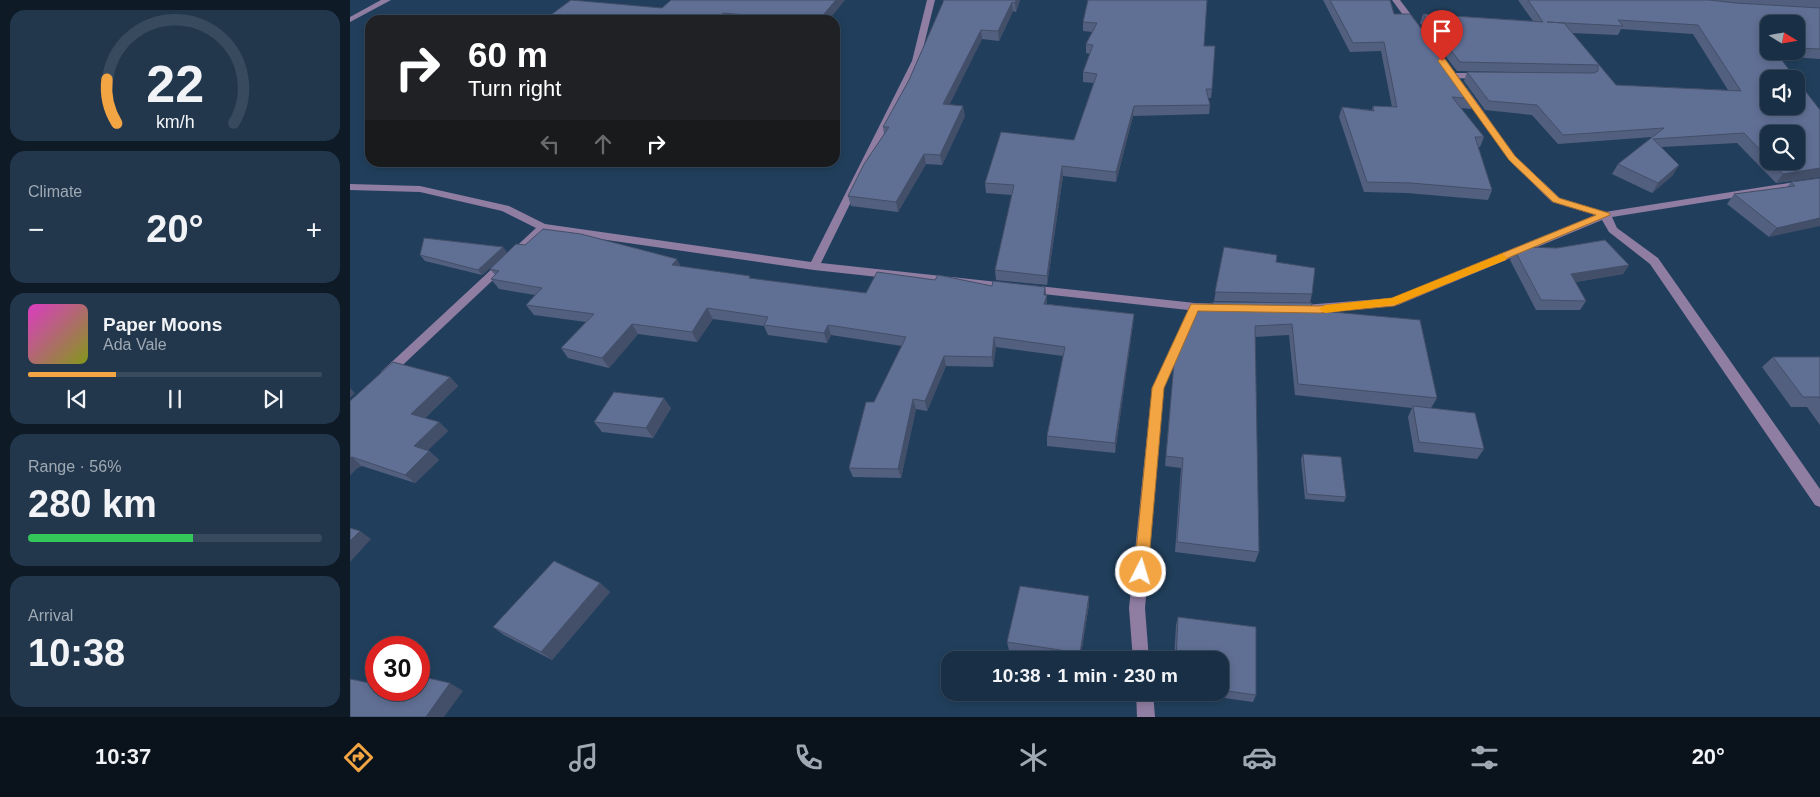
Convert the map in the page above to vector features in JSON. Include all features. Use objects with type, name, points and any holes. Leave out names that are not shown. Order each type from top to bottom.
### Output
[{"type":"street","points":[[350,20],[387,0]]},
{"type":"street","points":[[814,266],[916,61],[931,0]]},
{"type":"street","points":[[1396,0],[1425,38]]},
{"type":"street","points":[[1492,76],[1451,72],[1512,158],[1556,200],[1605,215],[1613,230],[1654,261],[1820,501]]},
{"type":"street","points":[[1282,309],[1320,310],[1394,302],[1605,215],[1820,181]]},
{"type":"street","points":[[350,187],[420,189],[505,208],[543,227],[814,266],[1195,307],[1243,308]]},
{"type":"street","points":[[378,381],[543,227]]},
{"type":"street","points":[[1140,651],[1137,608],[1158,388],[1195,307]]},
{"type":"street","points":[[1145,701],[1146,717]]},
{"type":"building","points":[[571,0],[662,8],[671,0],[836,0],[823,15],[747,15],[723,13],[721,15],[551,15]]},
{"type":"building","points":[[944,0],[1016,0],[1015,3],[1012,2],[998,31],[981,30],[943,104],[963,106],[940,155],[924,154],[896,202],[848,196],[864,164],[889,127],[883,127],[909,80]]},
{"type":"building","points":[[1088,0],[1207,0],[1204,46],[1215,46],[1212,89],[1206,89],[1210,105],[1134,106],[1116,172],[1062,166],[1047,276],[995,270],[1014,185],[985,183],[1001,132],[1074,140],[1097,74],[1083,72],[1093,45],[1086,44],[1097,23],[1083,22]]},
{"type":"building","points":[[1330,0],[1390,0],[1394,14],[1410,14],[1475,99],[1452,97],[1484,137],[1475,137],[1492,190],[1411,183],[1367,182],[1342,107],[1374,111],[1373,106],[1397,107],[1384,42],[1353,43]]},
{"type":"building","points":[[1528,0],[1709,0],[1820,8],[1820,49],[1805,48],[1805,15],[1760,15],[1760,60],[1782,60],[1789,70],[1760,70],[1760,115],[1805,115],[1805,90],[1820,110],[1820,168],[1783,174],[1779,170],[1805,170],[1805,125],[1760,125],[1760,150],[1744,133],[1653,139],[1679,165],[1658,183],[1618,164],[1664,128],[1563,135],[1537,105],[1489,101],[1467,72],[1594,73],[1598,71],[1598,65],[1460,62],[1423,14],[1543,22]],"holes":[[[1618,20],[1698,25],[1741,91],[1616,85],[1564,23],[1547,22],[1623,26]]]},
{"type":"building","points":[[1820,178],[1820,218],[1777,228],[1734,194],[1795,186],[1791,182]]},
{"type":"building","points":[[543,229],[581,234],[677,259],[672,265],[750,276],[749,278],[866,293],[877,272],[935,280],[938,275],[992,286],[993,281],[1045,287],[1044,295],[1047,295],[1044,304],[1134,314],[1115,443],[1047,436],[1065,347],[994,337],[992,357],[944,356],[925,401],[913,399],[898,469],[849,468],[866,402],[874,402],[906,337],[828,325],[824,333],[764,325],[768,317],[707,308],[692,332],[632,324],[602,358],[561,348],[594,314],[526,305],[542,288],[491,279],[499,271],[490,269],[516,244],[525,245]]},
{"type":"building","points":[[424,238],[503,247],[478,270],[420,255]]},
{"type":"building","points":[[1605,240],[1629,265],[1571,274],[1586,301],[1541,300],[1515,251],[1524,247],[1557,248]]},
{"type":"building","points":[[1224,247],[1277,255],[1276,262],[1315,268],[1312,294],[1215,292]]},
{"type":"building","points":[[1213,302],[1312,303],[1311,310],[1420,320],[1437,398],[1298,384],[1292,324],[1255,326],[1259,552],[1177,542],[1183,458],[1166,456],[1174,363],[1199,308],[1212,309]]},
{"type":"building","points":[[1773,357],[1820,357],[1820,399],[1819,397],[1803,397]]},
{"type":"building","points":[[393,362],[450,377],[411,414],[439,422],[414,446],[429,451],[405,475],[352,457],[350,458],[350,401]]},
{"type":"building","points":[[614,392],[664,398],[646,428],[594,422]]},
{"type":"building","points":[[1413,406],[1475,413],[1484,449],[1419,442]]},
{"type":"building","points":[[1303,454],[1341,457],[1346,497],[1307,494]]},
{"type":"building","points":[[350,528],[360,531],[350,541]]},
{"type":"building","points":[[554,561],[600,583],[541,652],[493,627]]},
{"type":"building","points":[[1020,586],[1089,596],[1080,651],[1067,651],[1007,642]]},
{"type":"building","points":[[1178,617],[1256,627],[1256,695],[1229,691],[1229,651],[1176,651]]},
{"type":"building","points":[[430,678],[450,683],[426,717],[350,717],[350,679],[365,682],[365,701],[430,701]]},
{"type":"slow traffic","points":[[1325,309],[1394,302],[1502,257]]},
{"type":"route","points":[[1141,572],[1158,388],[1195,307],[1320,310],[1394,302],[1605,215],[1556,200],[1512,158],[1442,61]]}]
